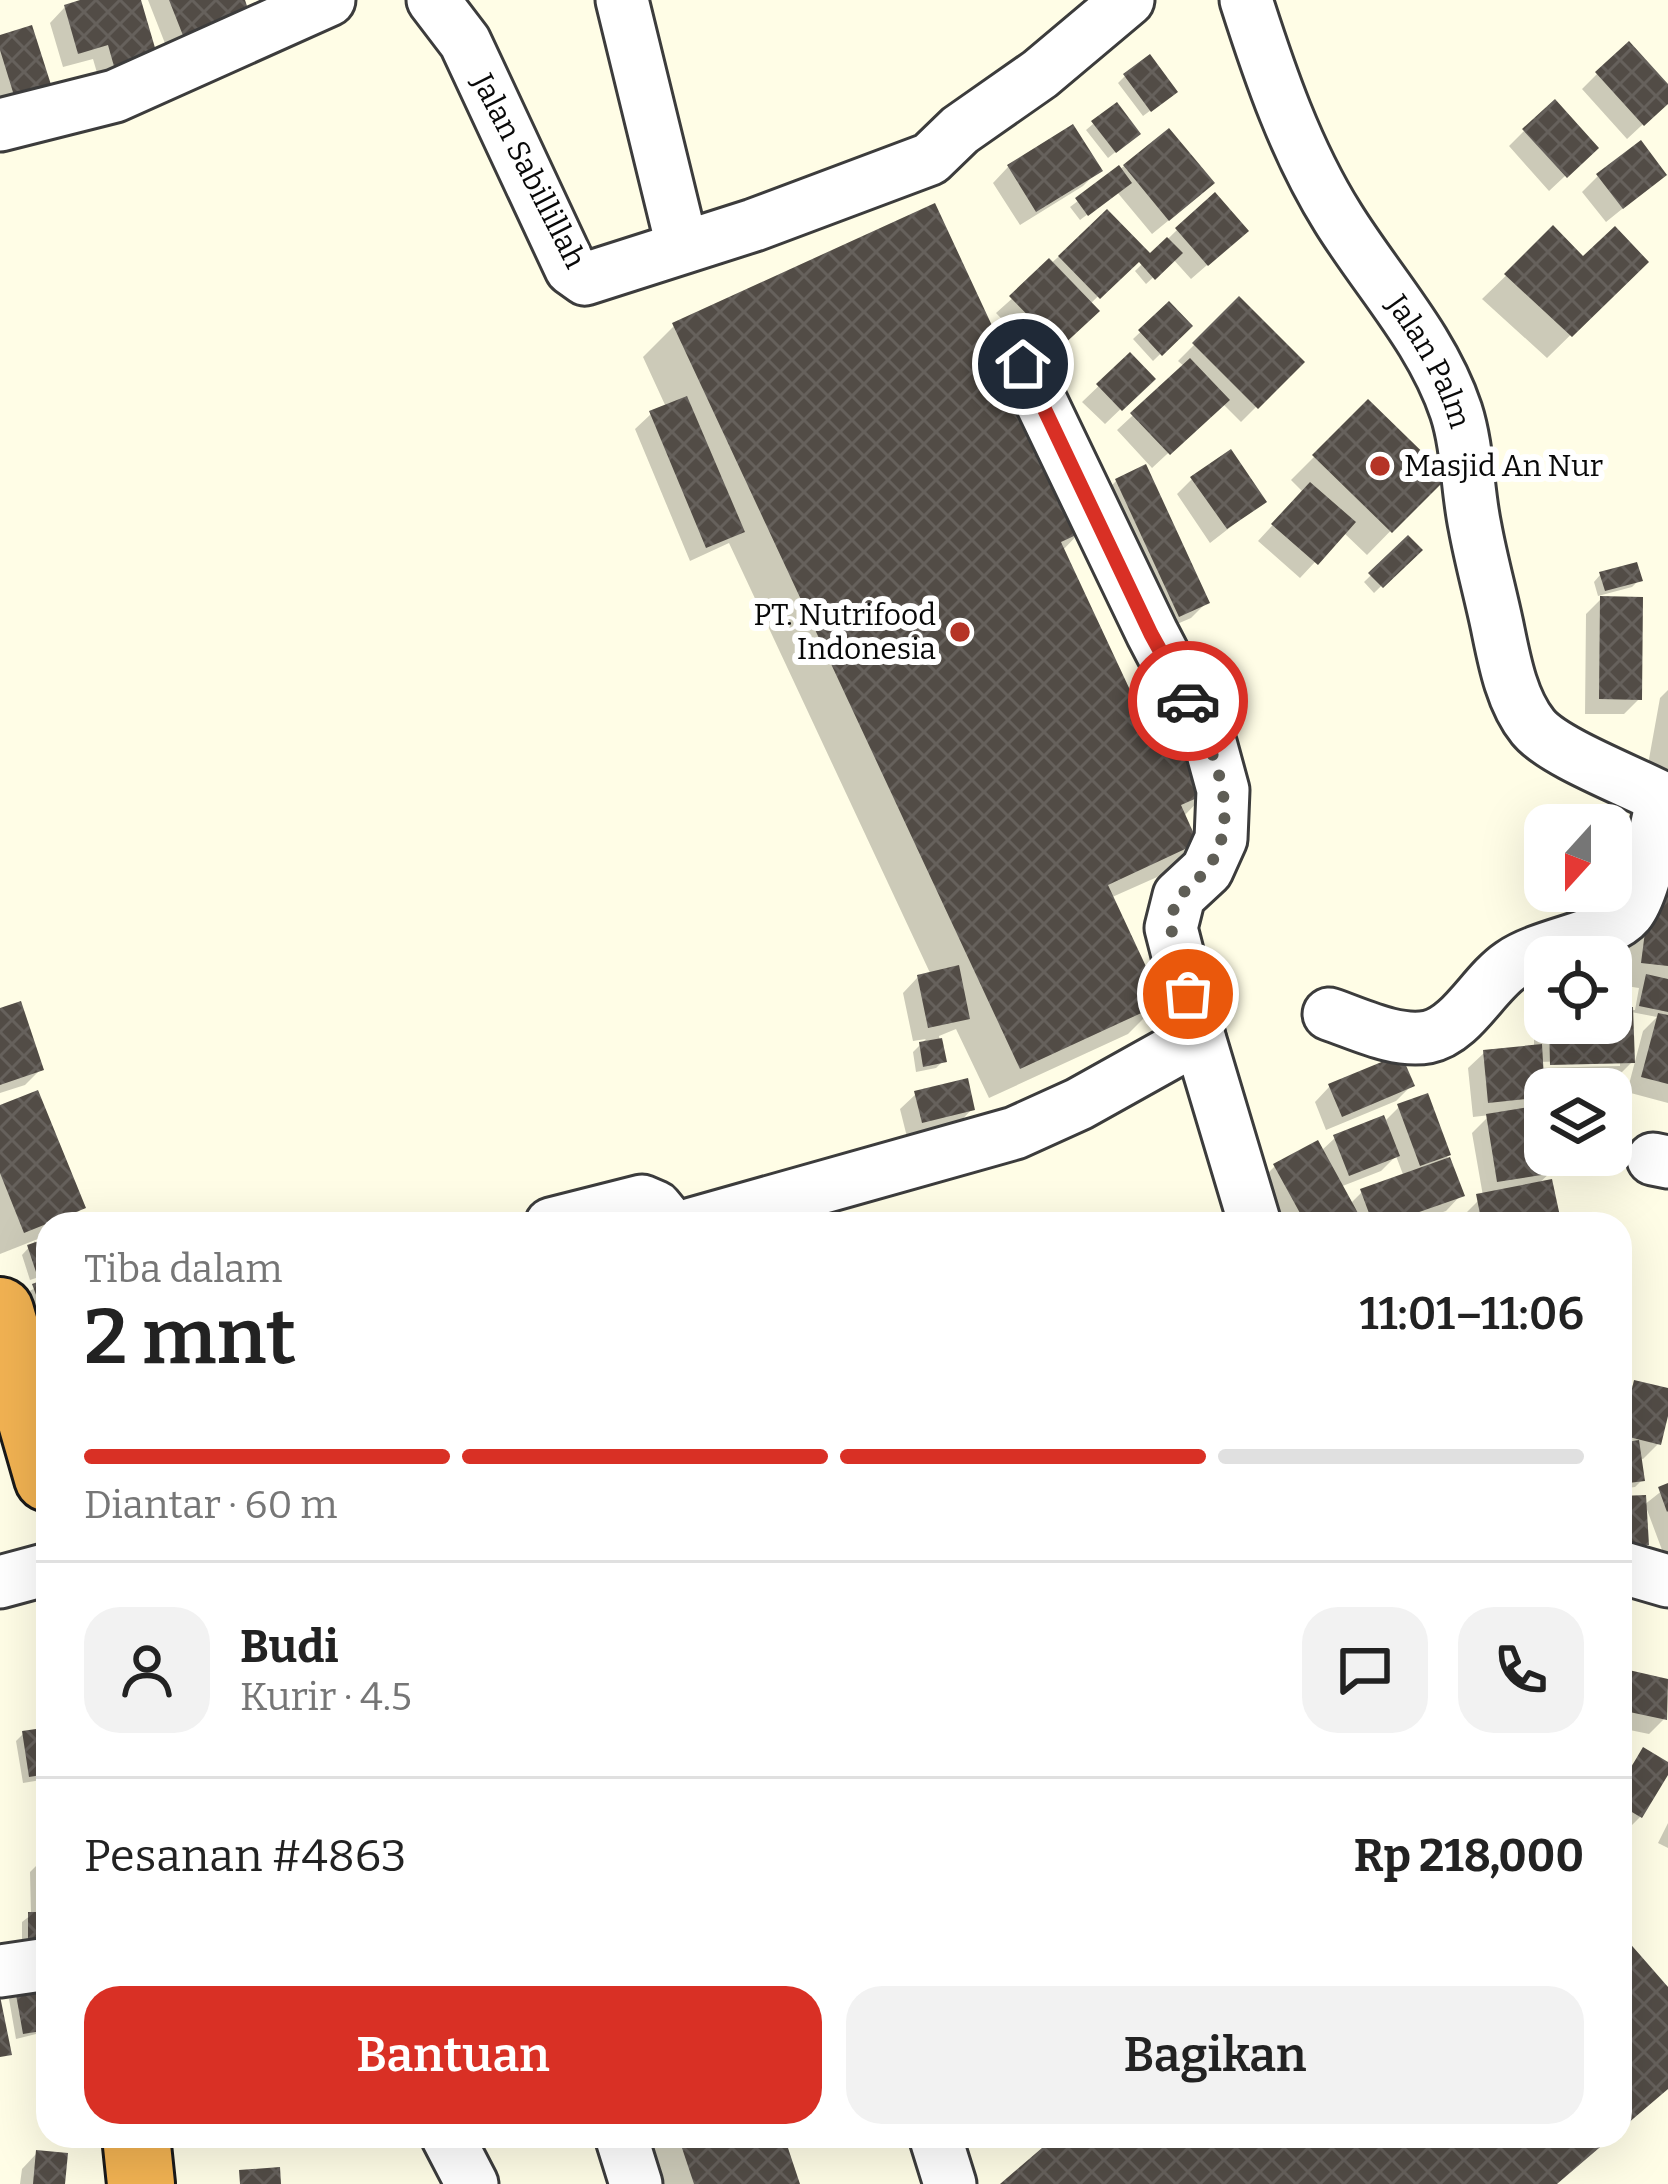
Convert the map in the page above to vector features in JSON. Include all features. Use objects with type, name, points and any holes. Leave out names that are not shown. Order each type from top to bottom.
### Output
[{"type":"highway","points":[[0,1311],[34,1374]]},
{"type":"highway","points":[[137,2148],[140,2184]]},
{"type":"street","points":[[0,125],[115,96],[328,0]]},
{"type":"street","name":"Jalan Sabillillah","points":[[433,0],[465,42],[577,277],[593,277],[687,243]]},
{"type":"street","points":[[622,0],[679,233],[687,243],[754,225],[930,159],[1128,0]]},
{"type":"street","name":"Jalan Palm","points":[[1246,0],[1306,162],[1336,215],[1442,372],[1458,416],[1475,528],[1512,686],[1533,728],[1554,744],[1666,799]]},
{"type":"street","points":[[1023,364],[1151,634],[1211,746],[1223,790],[1222,839],[1207,870],[1179,896],[1172,914],[1199,1037],[1251,1212]]},
{"type":"street","points":[[1330,1014],[1408,1039],[1433,1036],[1448,1028],[1512,964],[1552,943],[1613,926],[1636,900],[1666,799]]},
{"type":"street","points":[[735,1212],[1015,1133],[1079,1104],[1199,1037]]},
{"type":"street","points":[[598,1212],[642,1201],[660,1212]]},
{"type":"street","points":[[1632,1571],[1668,1580]]},
{"type":"street","points":[[0,1582],[36,1572]]},
{"type":"street","points":[[0,1971],[36,1966]]},
{"type":"street","points":[[453,2148],[472,2184]]},
{"type":"street","points":[[625,2148],[637,2184]]},
{"type":"street","points":[[939,2148],[950,2184]]},
{"type":"building","points":[[80,0],[141,0],[158,58],[115,70],[108,45],[78,54],[64,5]]},
{"type":"building","points":[[169,0],[245,0],[249,12],[184,38]]},
{"type":"building","points":[[32,25],[53,91],[16,102],[0,35]]},
{"type":"building","points":[[1629,41],[1668,84],[1668,104],[1644,126],[1595,72]]},
{"type":"building","points":[[1150,54],[1178,92],[1151,112],[1123,74]]},
{"type":"building","points":[[1555,99],[1599,148],[1567,178],[1522,129]]},
{"type":"building","points":[[1117,102],[1141,134],[1116,153],[1091,121]]},
{"type":"building","points":[[1073,124],[1103,171],[1036,212],[1007,165]]},
{"type":"building","points":[[1169,128],[1215,183],[1169,221],[1123,165]]},
{"type":"building","points":[[1641,140],[1667,175],[1623,209],[1596,174]]},
{"type":"building","points":[[1119,165],[1132,183],[1088,216],[1075,198]]},
{"type":"building","points":[[1215,192],[1249,231],[1208,266],[1175,228]]},
{"type":"building","name":"PT. Nutrifood Indonesia","points":[[935,203],[1087,530],[1061,542],[1151,735],[1180,722],[1213,791],[1181,805],[1198,843],[1108,885],[1163,1003],[1020,1069],[672,323]]},
{"type":"building","points":[[1107,209],[1150,253],[1167,237],[1183,253],[1155,280],[1139,262],[1100,299],[1058,256]]},
{"type":"building","points":[[1553,225],[1583,256],[1615,226],[1649,262],[1572,337],[1504,274]]},
{"type":"building","points":[[1049,258],[1100,311],[1060,348],[1009,296]]},
{"type":"building","points":[[1239,296],[1305,362],[1258,409],[1192,343]]},
{"type":"building","points":[[1169,301],[1193,326],[1162,356],[1138,330]]},
{"type":"building","points":[[1130,352],[1156,379],[1122,411],[1096,384]]},
{"type":"building","points":[[1190,358],[1230,400],[1170,455],[1130,413]]},
{"type":"building","points":[[687,396],[745,532],[706,548],[649,411]]},
{"type":"building","name":"Masjid An Nur","points":[[1368,399],[1448,477],[1392,533],[1312,455]]},
{"type":"building","points":[[1231,449],[1267,502],[1227,529],[1190,477]]},
{"type":"building","points":[[1146,464],[1210,603],[1179,617],[1115,479]]},
{"type":"building","points":[[1310,482],[1356,522],[1318,565],[1271,524]]},
{"type":"building","points":[[1408,535],[1423,550],[1383,588],[1368,573]]},
{"type":"building","points":[[1637,562],[1643,581],[1605,591],[1599,572]]},
{"type":"building","points":[[1600,596],[1643,597],[1642,700],[1599,699]]},
{"type":"building","points":[[1657,838],[1668,840],[1668,966],[1641,963]]},
{"type":"building","points":[[959,965],[970,1019],[928,1028],[917,975]]},
{"type":"building","points":[[1646,974],[1668,979],[1668,1012],[1639,1006]]},
{"type":"building","points":[[21,1001],[44,1070],[0,1085],[0,1008]]},
{"type":"building","points":[[1633,1007],[1635,1063],[1550,1065],[1550,1044],[1632,1044]]},
{"type":"building","points":[[1658,1013],[1668,1015],[1668,1084],[1641,1077]]},
{"type":"building","points":[[942,1038],[947,1062],[923,1067],[919,1042]]},
{"type":"building","points":[[1542,1044],[1543,1068],[1524,1068],[1524,1099],[1488,1103],[1483,1050]]},
{"type":"building","points":[[1401,1054],[1415,1086],[1342,1117],[1328,1084]]},
{"type":"building","points":[[968,1078],[975,1110],[922,1123],[914,1091]]},
{"type":"building","points":[[38,1090],[86,1208],[36,1212],[36,1228],[24,1233],[0,1173],[0,1105]]},
{"type":"building","points":[[1428,1093],[1451,1155],[1420,1166],[1397,1104]]},
{"type":"building","points":[[1524,1108],[1524,1176],[1535,1176],[1497,1182],[1486,1114]]},
{"type":"building","points":[[1384,1115],[1400,1156],[1349,1176],[1333,1135]]},
{"type":"building","points":[[1318,1140],[1357,1212],[1299,1212],[1273,1164]]},
{"type":"building","points":[[1450,1157],[1465,1196],[1419,1212],[1369,1212],[1360,1189]]},
{"type":"building","points":[[1552,1179],[1559,1212],[1480,1212],[1476,1194]]},
{"type":"building","points":[[36,1242],[36,1272],[27,1245]]},
{"type":"building","points":[[1634,1380],[1668,1388],[1661,1445],[1632,1438]]},
{"type":"building","points":[[1639,1440],[1645,1481],[1632,1483],[1632,1441]]},
{"type":"building","points":[[1668,1483],[1668,1511],[1667,1512],[1658,1487]]},
{"type":"building","points":[[1646,1495],[1649,1545],[1632,1546],[1632,1496]]},
{"type":"building","points":[[1632,1671],[1668,1679],[1667,1720],[1632,1713]]},
{"type":"building","points":[[36,1729],[36,1776],[29,1777],[22,1731]]},
{"type":"building","points":[[1643,1747],[1668,1762],[1668,1775],[1642,1818],[1632,1812],[1632,1766]]},
{"type":"building","points":[[28,1912],[36,1912],[36,1938],[28,1938]]},
{"type":"building","points":[[1632,1946],[1668,1987],[1668,2089],[1632,2120]]},
{"type":"building","points":[[36,1986],[36,2032],[23,2034],[15,1989]]},
{"type":"building","points":[[0,1996],[12,2055],[0,2057]]},
{"type":"building","points":[[682,2148],[788,2148],[800,2184],[694,2184]]},
{"type":"building","points":[[1042,2148],[1599,2148],[1557,2184],[1000,2184]]},
{"type":"building","points":[[36,2150],[68,2153],[65,2184],[33,2184]]},
{"type":"building","points":[[280,2167],[281,2184],[240,2184],[239,2170]]},
{"type":"way so far","points":[[1188,701],[1211,746],[1224,814],[1222,839],[1207,870],[1179,896],[1172,914],[1188,994]]},
{"type":"place","name":"Masjid An Nur","points":[[1380,466]]},
{"type":"place","name":"PT. Nutrifood Indonesia","points":[[960,632]]},
{"type":"route","points":[[1023,364],[1151,634],[1188,701]]}]
